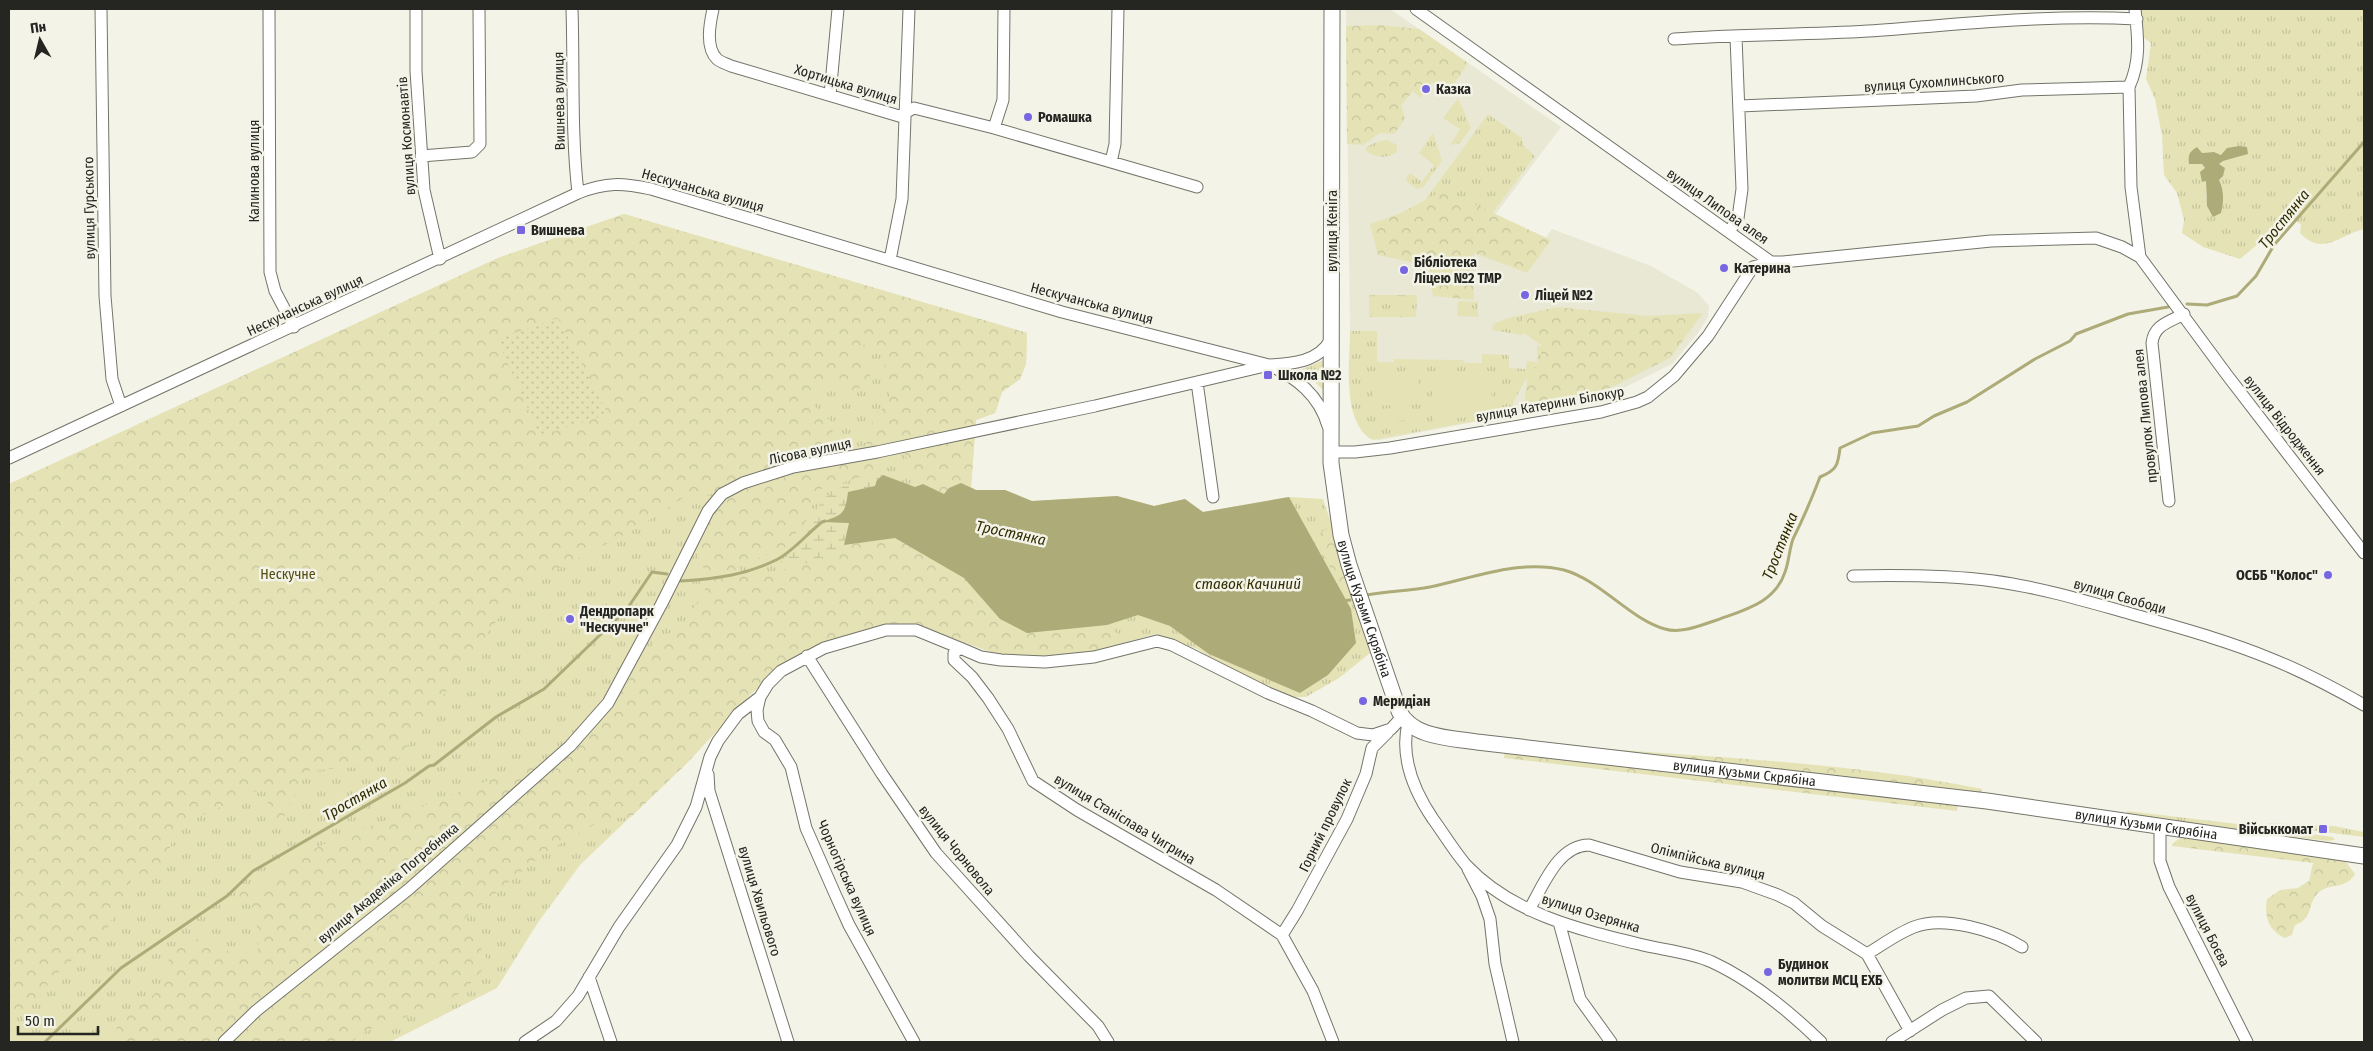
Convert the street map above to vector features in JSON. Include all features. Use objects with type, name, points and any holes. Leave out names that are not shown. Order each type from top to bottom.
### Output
[{"type":"main road","name":"вулиця Кеніга","points":[[1331,452],[1332,9]]},
{"type":"main road","name":"вулиця Кузьми Скрябіна","points":[[1331,452],[1335,502],[1347,558],[1405,720],[1432,734],[1477,742],[1987,801],[2364,856]]},
{"type":"street","name":"вулиця Гурського","points":[[101,9],[105,296],[112,379],[121,406]]},
{"type":"street","name":"Калинова вулиця","points":[[269,9],[270,272],[275,290],[294,327]]},
{"type":"street","name":"вулиця Космонавтів","points":[[416,9],[424,190],[440,258]]},
{"type":"street","points":[[421,156],[472,152],[480,144],[479,9]]},
{"type":"street","name":"Вишнева вулиця","points":[[572,9],[574,94],[572,127],[578,193]]},
{"type":"street","name":"Хортицька вулиця","points":[[713,9],[710,37],[712,50],[717,59],[731,66],[899,116],[914,108],[994,128],[1197,188]]},
{"type":"street","points":[[830,95],[838,9]]},
{"type":"street","points":[[890,260],[902,198],[909,9]]},
{"type":"street","points":[[994,128],[1003,100],[1004,9]]},
{"type":"street","points":[[1111,162],[1115,144],[1118,9]]},
{"type":"street","name":"вулиця Липова алея","points":[[1416,9],[1771,262],[1991,241],[2096,238],[2122,247],[2140,257],[2184,314]]},
{"type":"street","points":[[1674,39],[1805,35],[1973,22],[2065,19],[2136,14],[2138,60],[2136,72],[2129,87],[2131,187],[2140,257]]},
{"type":"street","points":[[1728,232],[1738,218],[1742,189],[1736,37]]},
{"type":"street","name":"вулиця Сухомлинського","points":[[1740,106],[1925,99],[1976,96],[2022,90],[2129,87]]},
{"type":"street","name":"Нескучанська вулиця","points":[[9,458],[294,327],[578,193],[607,184],[624,184],[652,189],[1062,312],[1268,366],[1304,361],[1317,354],[1331,338]]},
{"type":"street","name":"вулиця Катерини Білокур","points":[[1331,452],[1356,452],[1390,448],[1601,412],[1637,402],[1664,386],[1674,376],[1708,336],[1753,267],[1771,262]]},
{"type":"street","name":"провулок Липова алея","points":[[2169,501],[2152,343],[2153,334],[2158,327],[2184,314]]},
{"type":"street","name":"вулиця Відродження","points":[[2184,314],[2227,375],[2364,553]]},
{"type":"street","points":[[1268,366],[1294,378],[1306,388],[1321,407],[1331,435]]},
{"type":"street","name":"Лісова вулиця","points":[[570,746],[608,703],[661,605],[708,511],[722,494],[743,483],[792,467],[877,452],[1268,366]]},
{"type":"street","points":[[1197,382],[1212,497]]},
{"type":"street","name":"вулиця Свободи","points":[[1853,576],[1919,574],[2027,586],[2067,596],[2183,629],[2270,658],[2364,705]]},
{"type":"street","points":[[525,1042],[556,1021],[578,996],[619,927],[677,845],[696,806],[707,767],[718,742],[738,714],[760,697],[768,684],[781,671],[807,656],[844,642],[886,630],[902,628],[916,630],[991,658],[1045,662],[1094,657],[1157,641],[1172,645],[1268,693],[1312,711],[1356,733],[1373,735],[1391,729],[1405,720]]},
{"type":"street","name":"вулиця Станіслава Чигрина","points":[[960,648],[954,653],[954,660],[972,677],[1008,728],[1033,781],[1077,810],[1216,890],[1282,934],[1312,991],[1333,1042]]},
{"type":"street","name":"вулиця Чорновола","points":[[807,656],[882,774],[936,853],[1029,956],[1098,1026],[1108,1042]]},
{"type":"street","name":"Чорногірська вулиця","points":[[760,697],[757,710],[758,721],[764,732],[775,740],[791,767],[806,828],[838,902],[914,1042]]},
{"type":"street","name":"вулиця Озерянка","points":[[1405,720],[1404,742],[1407,761],[1412,779],[1430,814],[1466,865],[1508,899],[1559,922],[1709,961],[1742,977],[1821,1042]]},
{"type":"street","name":"Горний провулок","points":[[1282,934],[1302,902],[1347,819],[1366,774],[1372,748],[1391,729]]},
{"type":"street","name":"вулиця Академіка Погребняка","points":[[224,1042],[256,1011],[409,889],[570,746]]},
{"type":"street","name":"вулиця Хвильового","points":[[707,767],[709,791],[788,1042]]},
{"type":"street","name":"вулиця Боєва","points":[[2160,827],[2160,861],[2170,887],[2247,1042]]},
{"type":"street","name":"Олімпійська вулиця","points":[[1529,910],[1564,854],[1574,847],[1589,845],[1680,872],[1742,882],[1764,889],[1794,903],[1822,926],[1868,954]]},
{"type":"street","points":[[1466,865],[1485,902],[1490,919],[1495,964],[1513,1042]]},
{"type":"street","points":[[1559,922],[1580,999],[1611,1042]]},
{"type":"street","points":[[1910,1031],[1868,954],[1914,927],[1925,924],[1972,928],[1997,934],[2022,948]]},
{"type":"street","points":[[589,977],[611,1042]]},
{"type":"street","points":[[1892,1042],[1942,1010],[1966,998],[1989,996],[2036,1042]]},
{"type":"shaded area","name":"Ліцей №2","points":[[1346,9],[1390,9],[1561,127],[1477,239],[1524,269],[1552,229],[1651,266],[1698,293],[1709,306],[1708,317],[1698,333],[1672,364],[1619,390],[1541,409],[1380,440],[1370,439],[1362,432],[1351,406]]},
{"type":"green space","points":[[2141,9],[2364,9],[2364,229],[2331,242],[2324,244],[2316,243],[2308,240],[2300,233],[2301,224],[2289,218],[2240,259],[2203,247],[2182,233],[2184,220],[2177,193],[2164,175],[2162,136],[2155,99],[2146,79],[2151,43],[2144,38]],"holes":[[[2214,152],[2221,155],[2247,154],[2219,164],[2219,180],[2206,199],[2206,180],[2203,182],[2205,168],[2202,164],[2196,164],[2202,153]]]},
{"type":"green space","points":[[1380,25],[1419,29],[1468,63],[1448,93],[1432,82],[1420,98],[1413,91],[1401,106],[1405,119],[1394,134],[1380,133],[1363,145],[1347,144],[1346,26]]},
{"type":"green space","points":[[1458,98],[1471,128],[1460,143],[1450,145],[1460,129],[1443,118]]},
{"type":"green space","points":[[1488,114],[1522,138],[1523,145],[1535,156],[1477,234],[1426,199]]},
{"type":"green space","points":[[1433,133],[1442,161],[1423,187],[1417,189],[1407,182],[1406,178],[1410,173],[1422,182],[1434,165],[1419,153]]},
{"type":"green space","points":[[1387,140],[1397,145],[1397,152],[1381,157],[1366,151],[1366,147]]},
{"type":"green space","points":[[1444,190],[1551,240],[1527,273],[1474,253],[1474,300],[1433,296],[1428,266],[1378,255],[1370,224],[1401,213]]},
{"type":"green space","points":[[624,214],[1027,333],[1026,364],[1020,379],[1002,392],[995,413],[976,420],[971,487],[976,490],[1005,490],[1032,501],[1117,496],[1154,506],[1185,499],[1203,512],[1289,497],[1323,499],[1374,650],[1339,678],[1306,697],[1279,697],[1197,649],[1156,634],[1062,660],[900,625],[833,639],[797,655],[752,693],[686,764],[580,865],[537,924],[497,988],[390,1042],[9,1042],[9,484],[498,258]]},
{"type":"green space","name":"Нескучне","points":[[624,214],[1027,333],[1026,364],[1020,379],[1002,392],[995,413],[976,420],[971,487],[961,483],[944,494],[923,484],[915,487],[905,453],[864,443],[872,430],[873,415],[888,405],[891,387],[878,345],[862,345],[862,360],[873,382],[845,394],[827,378],[808,400],[831,422],[835,446],[708,495],[692,492],[637,528],[519,589],[395,764],[306,771],[284,817],[272,824],[265,787],[176,827],[162,875],[131,878],[100,945],[67,963],[22,1014],[9,1021],[9,484],[498,258]]},
{"type":"green space","points":[[1369,295],[1417,295],[1416,317],[1369,317]]},
{"type":"green space","points":[[1458,301],[1478,302],[1478,317],[1457,316]]},
{"type":"green space","points":[[1557,307],[1648,316],[1703,313],[1670,358],[1610,388],[1524,407],[1528,372],[1530,367],[1540,367],[1542,346],[1524,333],[1522,315]]},
{"type":"green space","points":[[1522,315],[1524,333],[1522,335],[1492,330],[1493,324]]},
{"type":"green space","points":[[558,318],[608,414],[540,436],[497,339]]},
{"type":"green space","points":[[1350,331],[1377,331],[1377,362],[1394,362],[1394,359],[1464,360],[1464,363],[1482,363],[1482,354],[1509,355],[1509,368],[1526,369],[1527,361],[1537,362],[1537,345],[1558,352],[1555,367],[1526,379],[1513,403],[1514,414],[1373,440],[1363,432],[1356,420],[1352,406],[1349,375]]},
{"type":"green space","points":[[1324,360],[1323,390],[1302,369]]},
{"type":"green space","points":[[1491,371],[1492,412],[1434,422],[1431,372]]},
{"type":"green space","points":[[1372,372],[1418,372],[1420,404],[1372,406]]},
{"type":"green space","points":[[1408,407],[1409,420],[1383,422],[1382,409]]},
{"type":"green space","points":[[868,457],[877,472],[812,492],[810,516],[784,548],[737,567],[749,577],[803,565],[844,545],[895,538],[964,578],[1000,619],[1027,633],[1107,625],[1120,636],[1118,644],[1062,660],[999,655],[923,628],[900,625],[833,639],[797,655],[752,693],[686,764],[631,817],[604,819],[547,851],[465,918],[489,963],[463,992],[426,1010],[368,1030],[351,1042],[112,1042],[118,1024],[157,992],[172,951],[196,939],[233,953],[258,955],[257,927],[250,904],[235,896],[241,887],[267,885],[289,862],[322,845],[580,745],[614,706],[638,664],[657,639],[682,627],[710,581],[695,550],[711,516],[725,501],[742,491],[762,483],[808,469]]},
{"type":"green space","points":[[873,475],[883,475],[877,480],[876,486],[848,492],[846,505],[840,515],[824,522],[849,523],[844,545],[805,564],[788,565],[780,562],[794,552],[804,539],[822,499],[835,490]]},
{"type":"green space","points":[[1329,528],[1334,534],[1352,593],[1350,596],[1344,597],[1323,548],[1320,533]]},
{"type":"green space","points":[[1595,748],[1838,767],[1934,780],[1982,789],[1981,794]]},
{"type":"green space","points":[[1505,749],[1958,802],[1957,811],[1504,758]]},
{"type":"green space","points":[[2127,811],[2267,829],[2259,833],[2127,814]]},
{"type":"green space","points":[[2269,823],[2334,826],[2364,832],[2364,837],[2269,825]]},
{"type":"green space","points":[[2273,829],[2333,837],[2335,840],[2328,841],[2264,833]]},
{"type":"green space","points":[[2193,837],[2344,859],[2355,874],[2346,883],[2321,890],[2314,899],[2305,919],[2295,925],[2292,935],[2285,938],[2279,935],[2268,922],[2266,911],[2267,899],[2280,890],[2298,888],[2309,881],[2313,863],[2172,846],[2173,843],[2181,838]]},
{"type":"water","points":[[2197,147],[2202,153],[2214,152],[2221,155],[2227,148],[2247,147],[2248,154],[2223,161],[2219,164],[2225,168],[2223,176],[2219,180],[2223,192],[2223,204],[2221,213],[2213,217],[2207,206],[2206,181],[2202,182],[2200,172],[2205,168],[2202,164],[2189,164],[2190,154]]},
{"type":"water","name":"ставок Качиний","points":[[883,475],[915,487],[923,484],[944,494],[949,488],[961,483],[976,490],[1005,490],[1032,501],[1117,496],[1154,506],[1185,499],[1203,512],[1289,497],[1351,609],[1356,643],[1328,675],[1300,693],[1209,654],[1170,626],[1138,615],[1107,625],[1027,633],[1000,619],[964,578],[895,538],[844,545],[849,523],[822,522],[842,513],[846,505],[848,492],[875,486],[877,480]]},
{"type":"waterway","name":"Тростянка","points":[[2187,304],[2207,305],[2237,296],[2256,276],[2274,245],[2364,142]]},
{"type":"waterway","name":"Тростянка","points":[[1367,595],[1430,587],[1514,568],[1547,567],[1577,575],[1640,617],[1665,629],[1691,628],[1738,613],[1766,598],[1780,583],[1786,568],[1793,539],[1820,477],[1830,472],[1836,466],[1840,448],[1872,433],[1918,426],[1934,416],[1967,402],[2035,359],[2070,341],[2076,334],[2128,314],[2168,307]]},
{"type":"waterway","name":"Тростянка","points":[[681,581],[731,575],[755,569],[784,556],[825,521]]},
{"type":"waterway","name":"Тростянка","points":[[45,1042],[121,968],[227,896],[253,871],[405,783],[429,766],[434,765],[496,717],[544,689],[627,609],[652,572],[667,574]]},
{"type":"waterway","name":"Тростянка","points":[[1342,601],[1350,600]]},
{"type":"place","name":"Казка","points":[[1426,89]]},
{"type":"place","name":"Ромашка","points":[[1028,117]]},
{"type":"place","name":"Вишнева","points":[[521,230]]},
{"type":"place","name":"Катерина","points":[[1724,268]]},
{"type":"place","name":"Бібліотека Ліцею №2 ТМР","points":[[1404,270]]},
{"type":"place","name":"Ліцей №2","points":[[1525,295]]},
{"type":"place","name":"Школа №2","points":[[1268,375]]},
{"type":"place","name":"ОСББ \"Колос\"","points":[[2328,575]]},
{"type":"place","name":"Дендропарк \"Нескучне\"","points":[[570,619]]},
{"type":"place","name":"Меридіан","points":[[1363,701]]},
{"type":"place","name":"Військкомат","points":[[2323,829]]},
{"type":"place","name":"Будинок молитви МСЦ ЕХБ","points":[[1768,972]]}]
